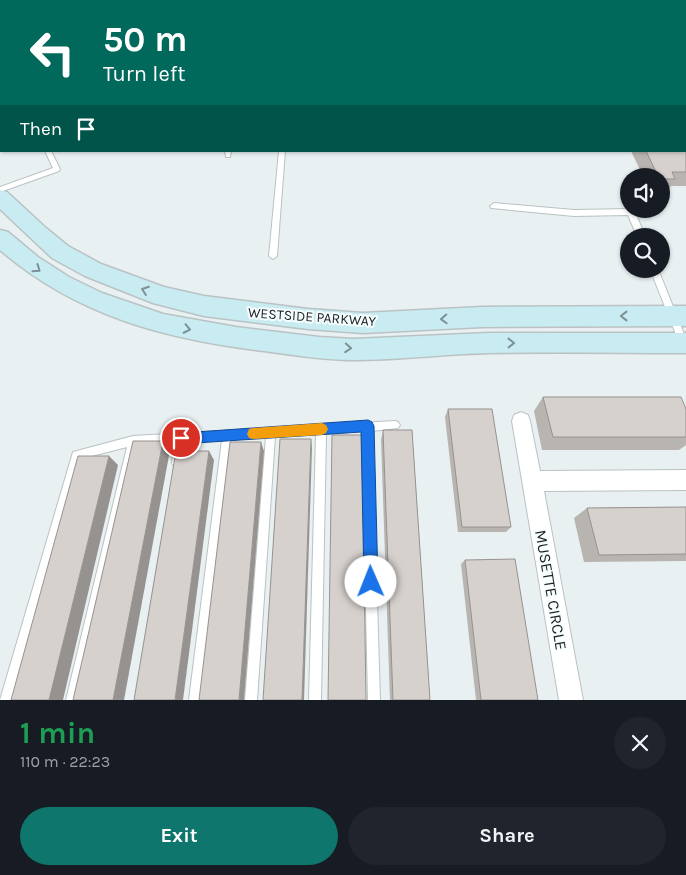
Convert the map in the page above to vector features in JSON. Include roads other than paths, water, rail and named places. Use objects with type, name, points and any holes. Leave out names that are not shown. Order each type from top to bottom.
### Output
[{"type":"main road","name":"WESTSIDE PARKWAY","points":[[0,198],[53,246],[93,270],[161,296],[204,306],[300,318],[362,323],[482,317],[679,316]]},
{"type":"main road","name":"WESTSIDE PARKWAY","points":[[0,238],[37,270],[72,290],[106,305],[146,320],[247,339],[362,349],[487,343],[685,342]]},
{"type":"street","name":"MUSETTE CIRCLE","points":[[521,421],[571,700]]},
{"type":"street","points":[[532,480],[686,480]]},
{"type":"lane","points":[[0,190],[57,169],[48,152]]},
{"type":"lane","points":[[273,256],[282,152]]},
{"type":"lane","points":[[494,206],[574,213],[631,212],[638,228]]},
{"type":"lane","points":[[659,278],[679,316],[685,342]]},
{"type":"lane","points":[[6,700],[76,455],[133,440],[395,425]]},
{"type":"lane","points":[[368,426],[374,700]]},
{"type":"lane","points":[[315,700],[321,429]]},
{"type":"lane","points":[[251,700],[271,432]]},
{"type":"lane","points":[[195,700],[227,435]]},
{"type":"lane","points":[[174,477],[181,438]]},
{"type":"lane","points":[[72,700],[133,440]]}]
